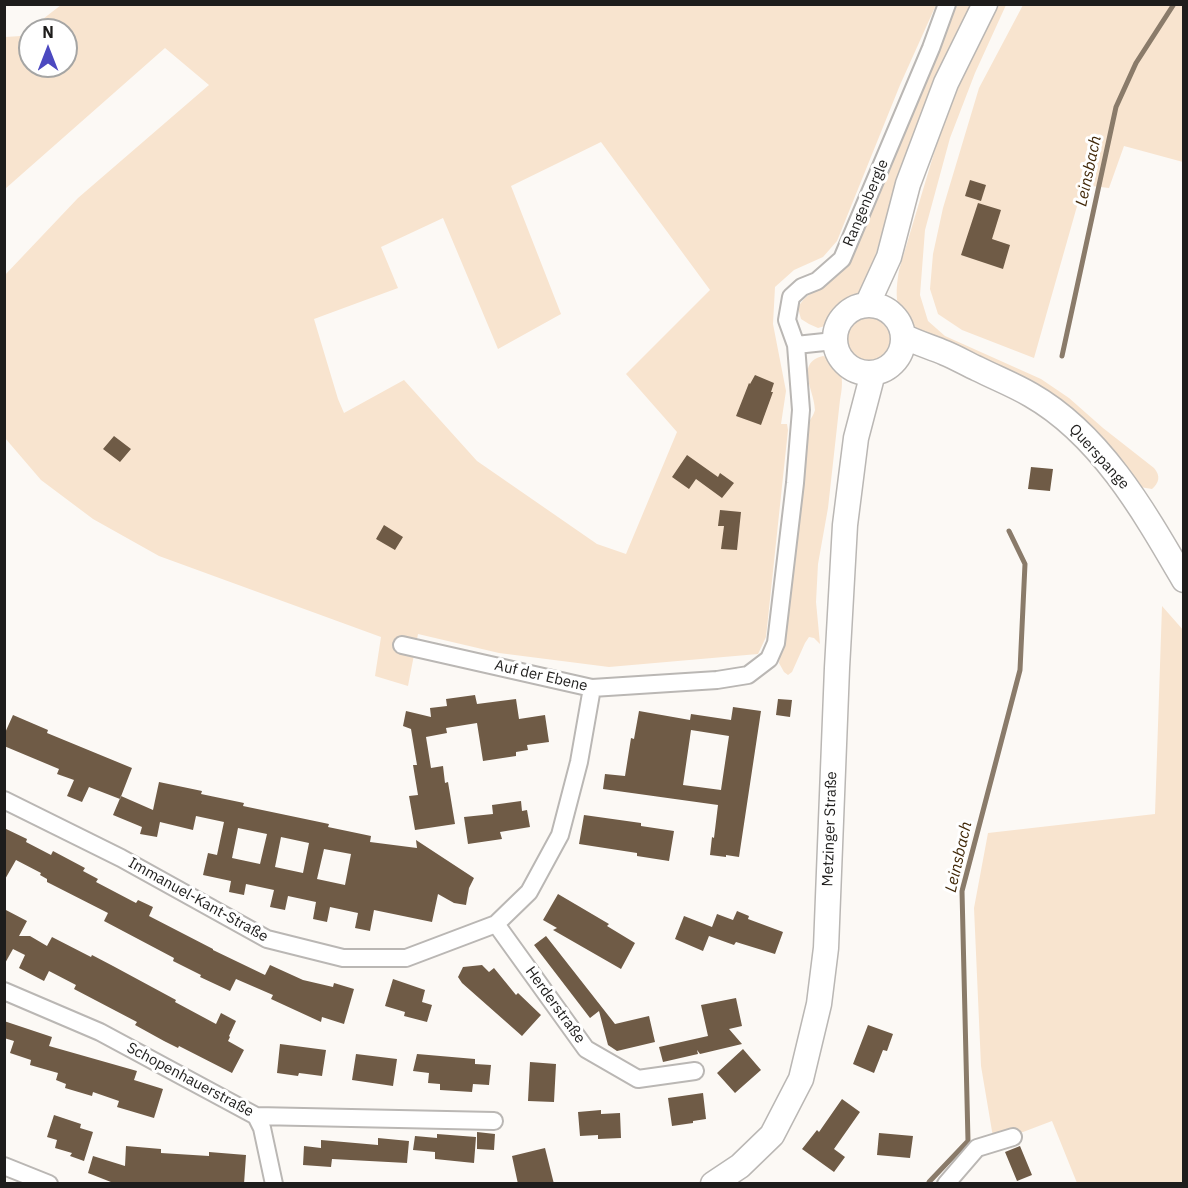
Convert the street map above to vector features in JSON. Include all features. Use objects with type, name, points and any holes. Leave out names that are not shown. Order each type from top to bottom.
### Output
[{"type":"main road","points":[[876,307],[908,184],[942,94],[985,4]]},
{"type":"main road","points":[[856,307],[876,307],[898,320],[901,345],[895,362],[888,367],[862,371],[843,362],[834,341],[835,330],[847,312],[856,307]]},
{"type":"main road","name":"Querspange","points":[[901,345],[915,342],[1004,380],[1055,411],[1078,430],[1128,488],[1184,580]]},
{"type":"main road","name":"Metzinger Straße","points":[[713,1184],[740,1167],[772,1135],[801,1079],[819,1004],[826,948],[842,558],[862,371]]},
{"type":"street","name":"Rangenbergle","points":[[796,345],[787,320],[790,297],[802,287],[817,281],[842,260],[931,48],[947,4]]},
{"type":"street","points":[[796,345],[834,341]]},
{"type":"street","name":"Auf der Ebene","points":[[402,645],[592,688],[717,680],[748,675],[769,659],[776,644],[801,410],[796,345]]},
{"type":"street","name":"Immanuel-Kant-Straße","points":[[4,800],[121,858],[267,939],[343,958],[406,958],[496,924],[529,892],[560,835],[579,762],[592,688]]},
{"type":"street","name":"Herderstraße","points":[[496,924],[586,1049],[638,1079],[695,1071]]},
{"type":"street","name":"Schopenhauerstraße","points":[[4,991],[100,1032],[256,1116],[494,1121]]},
{"type":"street","points":[[256,1116],[262,1128],[274,1184]]},
{"type":"street","points":[[946,1184],[977,1149],[1012,1137]]},
{"type":"street","points":[[4,1166],[49,1184]]},
{"type":"shaded area","points":[[61,5],[936,5],[900,85],[837,241],[823,257],[794,270],[775,287],[773,324],[786,391],[781,424],[787,424],[788,430],[766,637],[758,654],[609,667],[499,653],[418,634],[408,686],[375,676],[381,637],[159,556],[93,519],[41,480],[5,438],[4,276],[78,198],[209,85],[165,48],[5,189],[5,37],[18,36],[18,78],[78,78],[78,18],[44,18]],"holes":[[[601,142],[710,290],[626,374],[677,432],[626,554],[597,544],[477,461],[404,380],[344,413],[314,319],[398,288],[381,247],[443,218],[498,349],[561,314],[511,186]]]},
{"type":"shaded area","points":[[957,5],[972,5],[904,160],[863,291],[837,310],[825,326],[818,328],[809,324],[801,319],[798,308],[808,295],[837,276],[851,259]]},
{"type":"shaded area","points":[[993,5],[1006,5],[975,73],[950,138],[925,230],[920,295],[928,321],[945,336],[1041,379],[1069,398],[1154,468],[1158,479],[1152,489],[1140,487],[1089,424],[911,331],[899,309],[897,285],[899,270],[937,143],[961,75]]},
{"type":"shaded area","points":[[1023,5],[1183,5],[1183,162],[1124,146],[1109,188],[1083,185],[1034,358],[962,330],[938,314],[930,289],[933,254],[943,208],[979,88]]},
{"type":"shaded area","points":[[869,318],[884,324],[890,339],[884,354],[869,360],[854,354],[848,339],[854,324]]},
{"type":"shaded area","points":[[823,356],[839,368],[842,386],[828,508],[818,564],[816,602],[820,644],[814,638],[809,637],[792,672],[788,675],[779,663],[793,573],[808,423],[815,410],[808,371],[814,360]]},
{"type":"shaded area","points":[[1162,606],[1184,631],[1183,1183],[1077,1183],[1052,1121],[994,1143],[981,1066],[974,908],[988,833],[1155,814]]},
{"type":"building","points":[[970,180],[986,185],[981,201],[965,196]]},
{"type":"building","points":[[978,203],[1001,210],[992,239],[1010,245],[1003,269],[961,255]]},
{"type":"building","points":[[755,375],[774,383],[761,425],[736,416],[749,383]]},
{"type":"building","points":[[114,436],[131,449],[120,462],[103,449]]},
{"type":"building","points":[[687,455],[718,477],[720,473],[734,483],[722,498],[696,479],[689,489],[672,477]]},
{"type":"building","points":[[1031,467],[1053,469],[1050,491],[1028,489]]},
{"type":"building","points":[[720,510],[741,512],[737,550],[721,549],[724,526],[718,526]]},
{"type":"building","points":[[384,525],[403,537],[395,550],[376,539]]},
{"type":"building","points":[[475,695],[477,704],[516,699],[519,719],[545,715],[549,742],[527,745],[528,750],[516,752],[516,756],[483,761],[477,723],[446,728],[447,733],[426,737],[431,768],[443,766],[455,824],[415,830],[409,796],[418,795],[413,765],[417,765],[411,729],[403,726],[406,711],[431,717],[430,708],[447,706],[446,699]]},
{"type":"building","points":[[778,699],[792,700],[790,717],[776,715]]},
{"type":"building","points":[[733,707],[761,711],[739,857],[710,855],[718,805],[603,789],[605,774],[625,776],[631,738],[634,739],[639,711],[690,720],[691,714],[731,720]],"holes":[[[691,730],[729,736],[721,790],[683,785]]]},
{"type":"building","points":[[13,715],[48,730],[47,733],[132,768],[120,799],[89,787],[82,802],[67,796],[74,780],[57,774],[59,769],[4,746],[4,735]]},
{"type":"building","points":[[159,782],[202,791],[201,794],[244,803],[243,806],[329,824],[328,827],[371,836],[370,842],[417,848],[416,840],[474,878],[469,888],[466,905],[454,903],[438,894],[432,922],[374,910],[370,931],[355,928],[358,913],[330,907],[327,922],[313,919],[316,902],[288,896],[285,910],[270,907],[274,890],[246,884],[244,895],[229,892],[231,881],[203,875],[208,853],[217,855],[224,822],[196,816],[193,830],[160,822],[157,837],[140,834],[142,827],[113,815],[121,796],[153,810]],"holes":[[[238,828],[267,834],[260,864],[232,858]],[[281,837],[309,843],[303,873],[275,867]],[[324,849],[351,854],[345,885],[317,879]]]},
{"type":"building","points":[[521,801],[522,811],[527,810],[530,827],[500,832],[502,839],[468,844],[464,817],[493,814],[492,805]]},
{"type":"building","points":[[584,815],[641,823],[641,826],[674,831],[669,861],[637,856],[637,853],[579,844]]},
{"type":"building","points":[[4,828],[27,839],[26,842],[51,855],[53,851],[85,868],[83,871],[98,879],[96,882],[136,903],[138,900],[153,907],[149,916],[265,975],[270,965],[303,980],[333,987],[334,983],[354,989],[344,1024],[322,1017],[321,1022],[271,999],[273,995],[236,979],[230,991],[200,977],[201,975],[173,961],[174,958],[104,921],[108,913],[47,882],[47,879],[40,875],[41,873],[16,860],[4,881]]},
{"type":"building","points":[[558,894],[609,924],[607,926],[635,943],[621,969],[553,930],[557,928],[543,920]]},
{"type":"building","points":[[4,909],[27,921],[19,936],[30,936],[47,946],[52,937],[113,966],[216,1024],[221,1013],[236,1021],[228,1041],[244,1050],[232,1073],[135,1025],[137,1022],[74,989],[76,985],[49,971],[44,981],[19,968],[25,955],[13,949],[4,965]]},
{"type":"building","points":[[737,911],[749,916],[748,919],[783,932],[775,954],[736,942],[734,945],[709,936],[703,951],[675,939],[684,916],[712,927],[717,914],[733,920]]},
{"type":"building","points":[[546,936],[615,1024],[649,1016],[655,1042],[617,1051],[608,1045],[599,1011],[590,1018],[534,945]]},
{"type":"building","points":[[482,965],[489,972],[494,968],[516,995],[518,993],[541,1015],[522,1036],[458,977],[463,967]]},
{"type":"building","points":[[393,979],[425,990],[422,1002],[432,1005],[427,1022],[404,1016],[405,1012],[385,1006]]},
{"type":"building","points":[[736,998],[742,1026],[729,1029],[742,1044],[700,1054],[697,1050],[698,1054],[663,1062],[659,1047],[708,1036],[701,1005]]},
{"type":"building","points":[[4,1021],[52,1037],[49,1046],[137,1071],[134,1080],[163,1089],[154,1118],[117,1107],[119,1101],[93,1092],[92,1096],[65,1088],[66,1084],[56,1080],[58,1073],[30,1065],[31,1060],[10,1053],[14,1041],[4,1038]]},
{"type":"building","points":[[868,1025],[893,1034],[887,1051],[883,1050],[874,1073],[853,1064]]},
{"type":"building","points":[[280,1044],[326,1050],[322,1076],[277,1073]]},
{"type":"building","points":[[743,1049],[761,1070],[735,1093],[717,1073]]},
{"type":"building","points":[[356,1054],[397,1059],[393,1086],[352,1080]]},
{"type":"building","points":[[417,1054],[475,1059],[475,1064],[491,1065],[489,1085],[473,1084],[472,1092],[440,1090],[440,1084],[428,1083],[429,1073],[413,1071]]},
{"type":"building","points":[[530,1062],[556,1064],[554,1102],[528,1101]]},
{"type":"building","points":[[703,1093],[706,1119],[672,1126],[668,1098]]},
{"type":"building","points":[[842,1099],[860,1112],[834,1149],[845,1157],[834,1172],[802,1149],[817,1130],[819,1132]]},
{"type":"building","points":[[601,1110],[601,1114],[620,1113],[621,1138],[598,1139],[598,1135],[580,1136],[578,1112]]},
{"type":"building","points":[[54,1115],[81,1124],[80,1128],[93,1132],[84,1161],[70,1156],[72,1153],[55,1148],[57,1140],[47,1137]]},
{"type":"building","points":[[477,1132],[495,1134],[494,1150],[477,1149]]},
{"type":"building","points":[[879,1133],[913,1136],[910,1158],[877,1155]]},
{"type":"building","points":[[437,1134],[476,1137],[474,1163],[435,1159],[435,1152],[413,1150],[415,1136],[437,1138]]},
{"type":"building","points":[[378,1138],[409,1141],[407,1163],[332,1159],[331,1167],[303,1165],[304,1146],[321,1148],[321,1140],[378,1145]]},
{"type":"building","points":[[126,1146],[161,1149],[161,1153],[209,1156],[209,1152],[246,1155],[244,1184],[116,1184],[88,1173],[93,1156],[125,1166]]},
{"type":"building","points":[[1020,1146],[1032,1175],[1017,1181],[1005,1152]]},
{"type":"building","points":[[545,1148],[554,1184],[518,1184],[512,1156]]},
{"type":"waterway","name":"Leinsbach","points":[[1062,356],[1116,107],[1136,63],[1174,4]]},
{"type":"waterway","name":"Leinsbach","points":[[929,1182],[968,1141],[962,891],[1020,670],[1025,564],[1009,531]]}]
